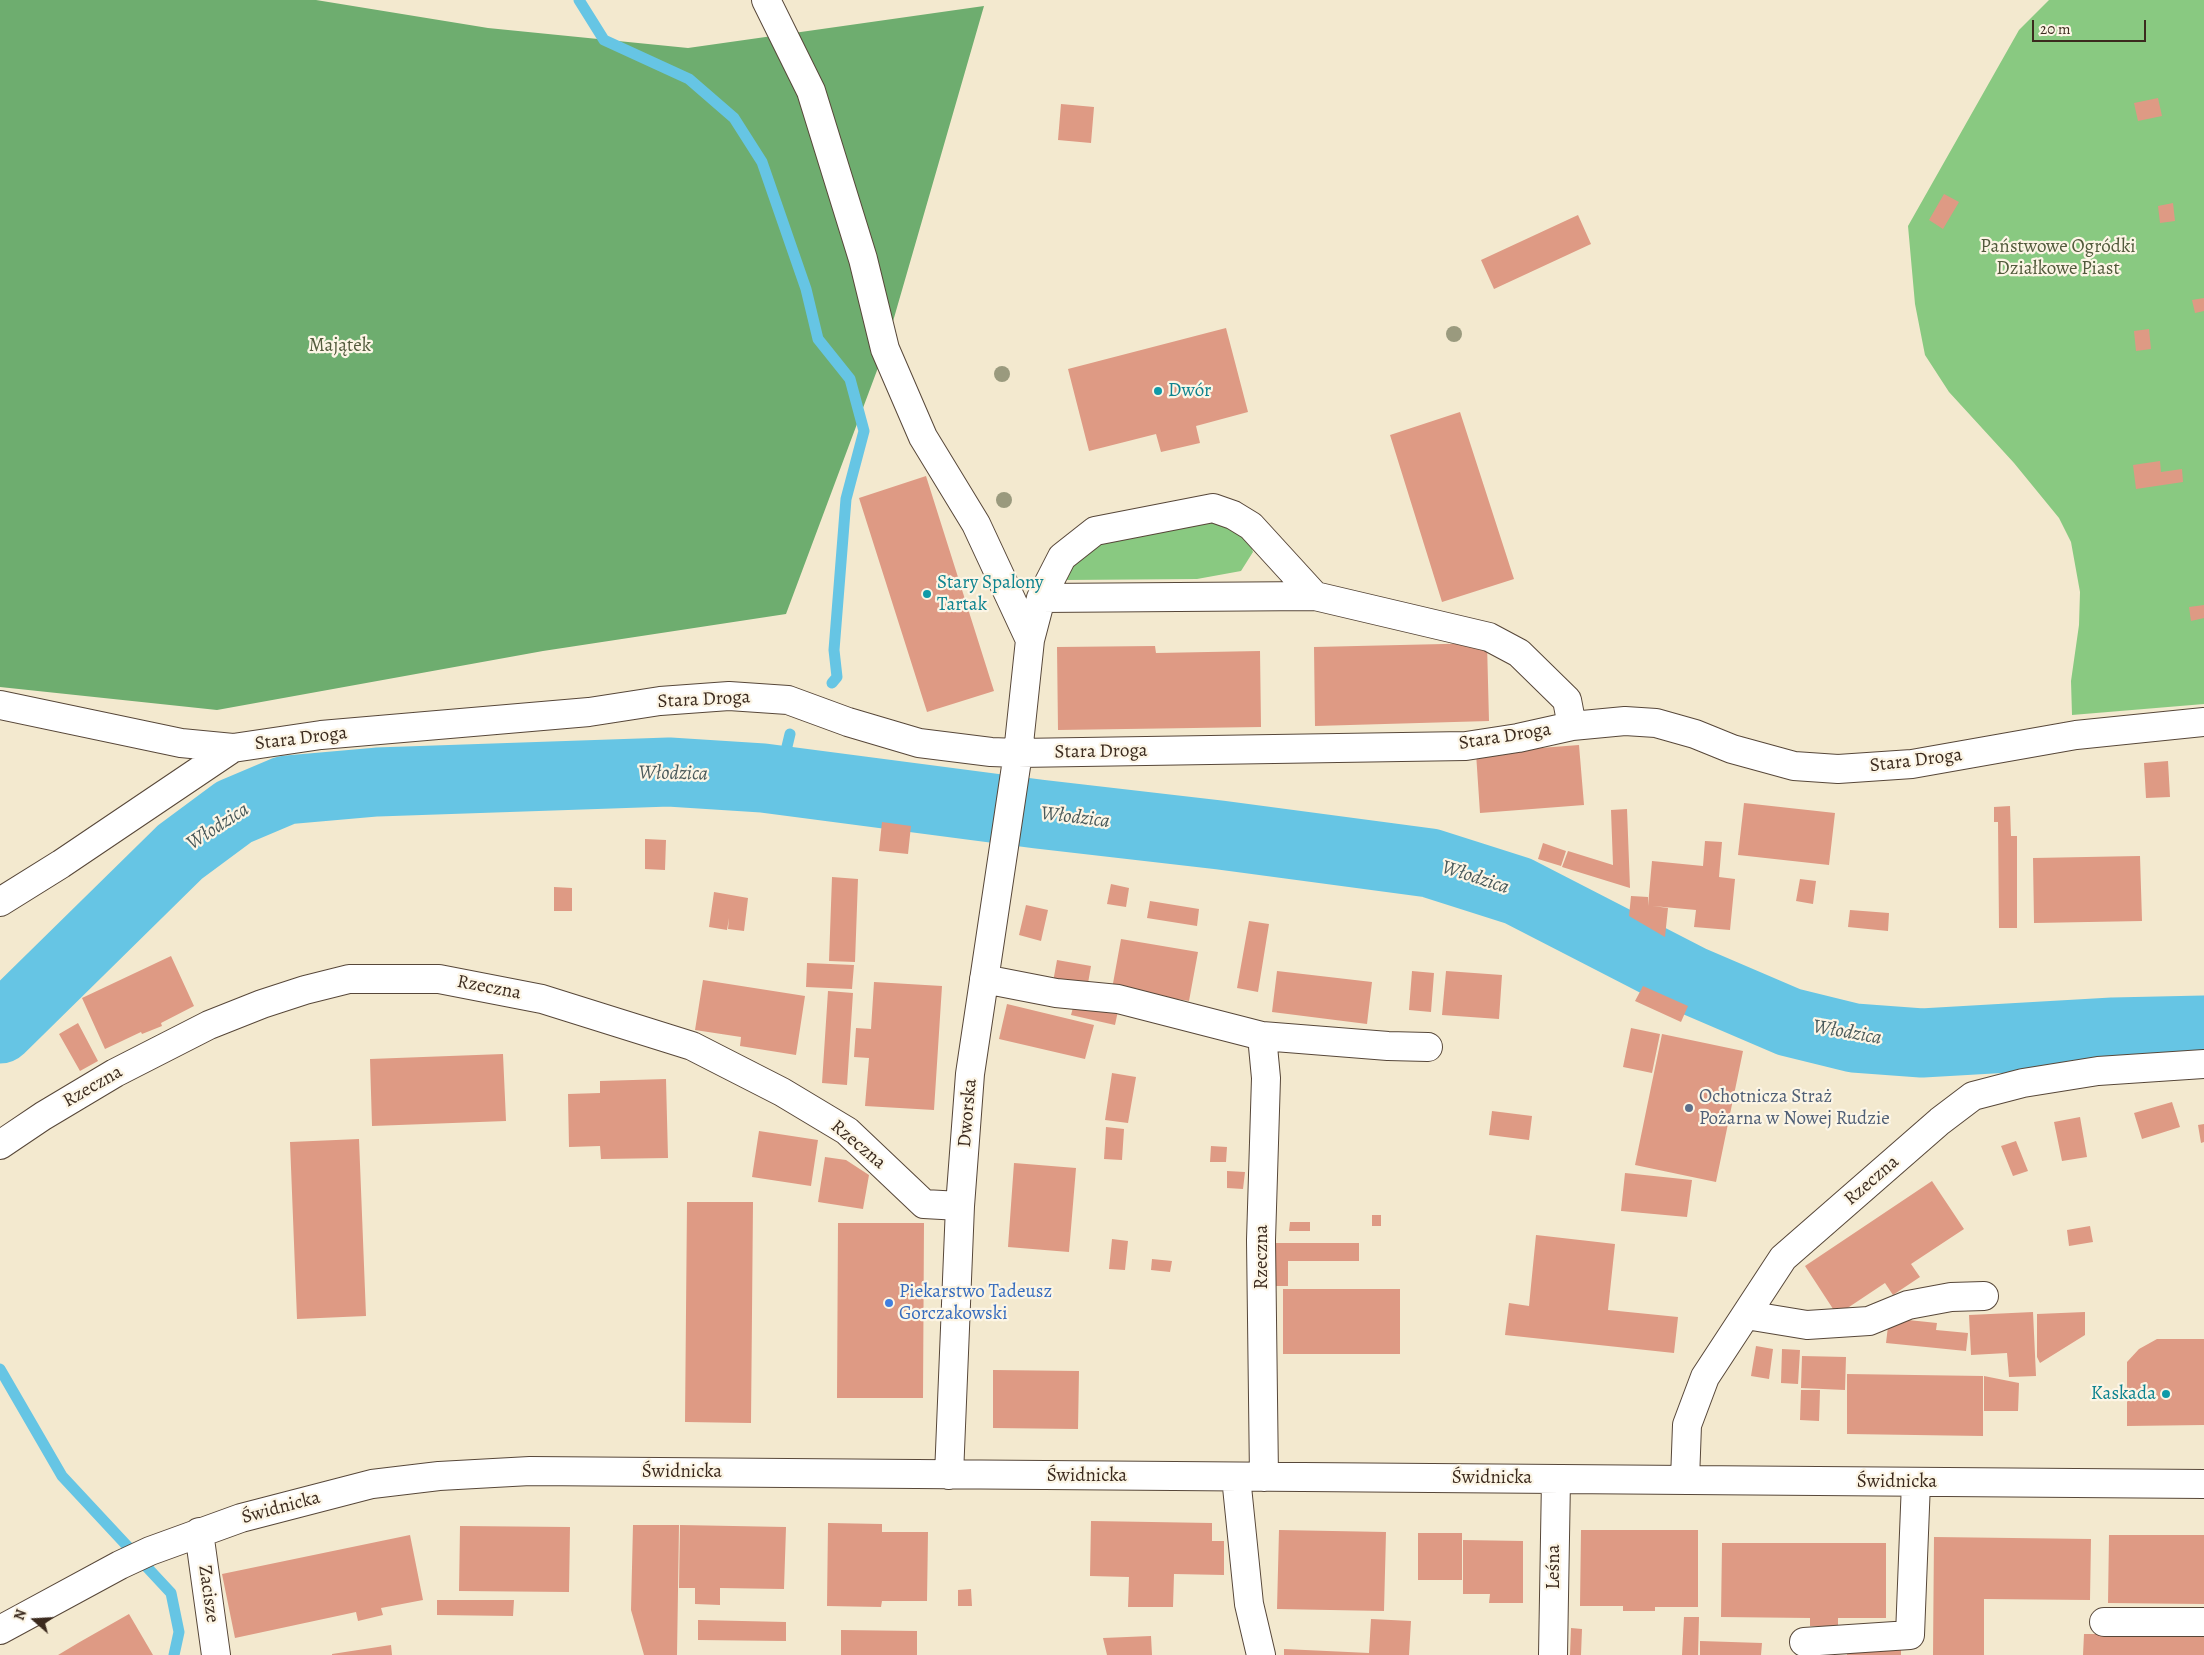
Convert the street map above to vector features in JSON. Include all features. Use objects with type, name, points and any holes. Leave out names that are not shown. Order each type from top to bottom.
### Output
[{"type":"street","points":[[766,0],[811,91],[863,260],[885,350],[923,437],[976,524],[1030,640]]},
{"type":"street","points":[[1315,596],[1251,526],[1233,514],[1213,508],[1095,531],[1062,556],[1041,598],[1315,596],[1488,637],[1519,653],[1567,700],[1572,726]]},
{"type":"street","name":"Dworska","points":[[949,1475],[960,1206],[970,1074],[1017,765],[1030,640],[1041,598]]},
{"type":"street","name":"Stara Droga","points":[[0,705],[181,744],[233,748],[321,735],[589,712],[660,701],[729,696],[788,700],[919,744],[1017,765],[1466,746],[1518,738],[1572,726],[1625,721],[1656,724],[1695,734],[1732,749],[1794,766],[1838,769],[1912,764],[2076,735],[2204,722]]},
{"type":"street","points":[[0,902],[61,864],[233,748]]},
{"type":"street","name":"Rzeczna","points":[[0,1145],[43,1116],[115,1073],[209,1025],[262,1004],[305,990],[349,979],[439,979],[542,1000],[692,1046],[782,1092],[847,1131],[924,1204],[960,1206]]},
{"type":"street","points":[[984,980],[1056,993],[1118,999],[1262,1036],[1388,1046],[1428,1047]]},
{"type":"street","name":"Rzeczna","points":[[1262,1036],[1266,1078],[1262,1240],[1264,1477]]},
{"type":"street","name":"Rzeczna","points":[[1686,1480],[1687,1425],[1705,1377],[1783,1258],[1940,1121],[1973,1096],[2023,1083],[2098,1071],[2204,1064]]},
{"type":"street","points":[[1746,1315],[1807,1325],[1869,1321],[1908,1305],[1951,1297],[1984,1296]]},
{"type":"street","name":"Świdnicka","points":[[0,1630],[120,1565],[199,1532],[241,1518],[372,1484],[439,1476],[530,1471],[2204,1484]]},
{"type":"street","points":[[1236,1477],[1249,1604],[1261,1655]]},
{"type":"street","name":"Leśna","points":[[1553,1655],[1556,1479]]},
{"type":"street","points":[[1804,1642],[1910,1635],[1916,1482]]},
{"type":"street","name":"Zacisze","points":[[199,1532],[216,1655]]},
{"type":"street","points":[[2104,1622],[2204,1622]]},
{"type":"green space","name":"Majątek","points":[[0,0],[316,0],[488,28],[688,48],[984,6],[885,349],[786,614],[543,651],[217,710],[0,687]]},
{"type":"green space","name":"Państwowe Ogródki Działkowe Piast","points":[[2049,0],[2204,0],[2204,704],[2072,715],[2071,681],[2079,625],[2080,592],[2071,542],[2059,518],[2014,463],[1949,392],[1925,355],[1915,304],[1908,226],[2019,30]]},
{"type":"green space","points":[[1196,512],[1247,532],[1253,552],[1241,571],[1197,579],[1065,580],[1070,551]]},
{"type":"building","points":[[2158,98],[2162,116],[2138,121],[2134,103]]},
{"type":"building","points":[[1061,104],[1094,107],[1091,143],[1058,140]]},
{"type":"building","points":[[1944,194],[1959,202],[1943,229],[1929,220]]},
{"type":"building","points":[[2173,203],[2175,221],[2160,223],[2158,206]]},
{"type":"building","points":[[1578,215],[1591,244],[1494,289],[1481,260]]},
{"type":"building","points":[[2204,298],[2204,311],[2195,313],[2192,300]]},
{"type":"building","name":"Dwór","points":[[1226,328],[1248,412],[1196,426],[1200,443],[1161,452],[1156,434],[1089,451],[1068,369]]},
{"type":"building","points":[[2149,329],[2151,349],[2136,351],[2134,331]]},
{"type":"building","points":[[1460,412],[1514,579],[1442,602],[1390,435]]},
{"type":"building","points":[[2160,461],[2161,472],[2182,469],[2183,482],[2136,489],[2133,465]]},
{"type":"building","name":"Stary Spalony Tartak","points":[[926,476],[994,691],[927,712],[859,498]]},
{"type":"building","points":[[2204,605],[2204,618],[2191,621],[2189,607]]},
{"type":"building","points":[[1487,643],[1489,721],[1315,726],[1314,647]]},
{"type":"building","points":[[1155,646],[1156,653],[1260,651],[1261,727],[1058,730],[1057,647]]},
{"type":"building","points":[[1579,745],[1584,805],[1480,813],[1476,753]]},
{"type":"building","points":[[2168,761],[2170,797],[2146,798],[2144,763]]},
{"type":"building","points":[[1744,803],[1835,813],[1829,865],[1738,855]]},
{"type":"building","points":[[2010,806],[2011,836],[2017,836],[2017,928],[1999,928],[1998,822],[1994,822],[1994,807]]},
{"type":"building","points":[[1627,809],[1630,888],[1562,867],[1568,851],[1613,865],[1611,810]]},
{"type":"building","points":[[882,822],[911,826],[908,854],[879,851]]},
{"type":"building","points":[[645,839],[666,840],[665,870],[645,869]]},
{"type":"building","points":[[1705,841],[1722,842],[1719,877],[1735,879],[1730,930],[1694,927],[1696,910],[1653,906],[1668,908],[1665,937],[1629,916],[1631,896],[1648,897],[1648,906],[1652,861],[1703,866]]},
{"type":"building","points":[[1543,843],[1566,851],[1561,866],[1538,859]]},
{"type":"building","points":[[2140,856],[2142,921],[2034,923],[2033,858]]},
{"type":"building","points":[[832,877],[858,879],[855,962],[829,961]]},
{"type":"building","points":[[1800,879],[1816,881],[1813,904],[1796,901]]},
{"type":"building","points":[[1111,884],[1129,888],[1126,907],[1107,904]]},
{"type":"building","points":[[554,887],[572,888],[572,911],[554,911]]},
{"type":"building","points":[[714,892],[748,898],[744,931],[728,929],[729,918],[727,930],[709,927]]},
{"type":"building","points":[[1150,901],[1199,909],[1197,926],[1147,918]]},
{"type":"building","points":[[1026,905],[1048,910],[1041,941],[1019,935]]},
{"type":"building","points":[[1850,910],[1889,913],[1888,931],[1848,927]]},
{"type":"building","points":[[1249,921],[1269,924],[1258,992],[1237,988]]},
{"type":"building","points":[[1121,939],[1198,952],[1189,1001],[1112,989]]},
{"type":"building","points":[[171,956],[194,1006],[161,1023],[162,1026],[142,1034],[141,1032],[105,1049],[82,998]]},
{"type":"building","points":[[1057,960],[1091,966],[1087,989],[1053,982]]},
{"type":"building","points":[[807,963],[854,965],[852,989],[806,987]]},
{"type":"building","points":[[1277,971],[1372,982],[1367,1024],[1272,1012]]},
{"type":"building","points":[[1412,971],[1434,973],[1431,1012],[1409,1010]]},
{"type":"building","points":[[1446,971],[1502,975],[1499,1019],[1442,1015]]},
{"type":"building","points":[[703,980],[805,996],[796,1055],[740,1046],[741,1037],[695,1030]]},
{"type":"building","points":[[874,982],[942,986],[934,1110],[865,1106],[869,1058],[854,1057],[856,1028],[871,1029]]},
{"type":"building","points":[[1643,986],[1688,1006],[1681,1022],[1635,1001]]},
{"type":"building","points":[[828,991],[853,993],[847,1085],[822,1083]]},
{"type":"building","points":[[1076,996],[1119,1006],[1115,1025],[1071,1015]]},
{"type":"building","points":[[1007,1004],[1094,1025],[1085,1059],[999,1039]]},
{"type":"building","points":[[78,1023],[98,1061],[80,1071],[59,1034]]},
{"type":"building","points":[[1631,1028],[1660,1034],[1652,1073],[1623,1067]]},
{"type":"building","name":"Ochotnicza Straż Pożarna w Nowej Rudzie","points":[[1662,1034],[1743,1051],[1716,1182],[1635,1165]]},
{"type":"building","points":[[503,1054],[506,1121],[372,1126],[370,1059]]},
{"type":"building","points":[[1112,1073],[1136,1077],[1128,1123],[1105,1120]]},
{"type":"building","points":[[666,1079],[668,1158],[601,1159],[600,1146],[569,1147],[568,1094],[600,1093],[600,1081]]},
{"type":"building","points":[[2172,1102],[2180,1127],[2142,1139],[2134,1113]]},
{"type":"building","points":[[1492,1111],[1532,1116],[1529,1140],[1489,1135]]},
{"type":"building","points":[[2080,1117],[2087,1157],[2062,1161],[2054,1122]]},
{"type":"building","points":[[2204,1124],[2204,1142],[2201,1143],[2198,1125]]},
{"type":"building","points":[[1106,1127],[1124,1129],[1122,1160],[1104,1159]]},
{"type":"building","points":[[759,1131],[818,1140],[811,1186],[752,1177]]},
{"type":"building","points":[[359,1139],[366,1316],[297,1319],[290,1142]]},
{"type":"building","points":[[2016,1141],[2028,1171],[2013,1176],[2001,1146]]},
{"type":"building","points":[[1211,1146],[1227,1147],[1226,1162],[1210,1162]]},
{"type":"building","points":[[825,1157],[846,1160],[869,1175],[863,1209],[818,1202]]},
{"type":"building","points":[[1014,1163],[1076,1168],[1069,1252],[1008,1247]]},
{"type":"building","points":[[1227,1171],[1245,1172],[1243,1189],[1227,1188]]},
{"type":"building","points":[[1625,1173],[1692,1180],[1687,1217],[1621,1211]]},
{"type":"building","points":[[1932,1181],[1964,1229],[1911,1264],[1920,1277],[1893,1295],[1885,1283],[1837,1315],[1805,1266]]},
{"type":"building","points":[[687,1202],[753,1202],[751,1423],[685,1422]]},
{"type":"building","points":[[1372,1215],[1381,1215],[1381,1226],[1372,1226]]},
{"type":"building","points":[[1290,1222],[1310,1222],[1310,1231],[1289,1231]]},
{"type":"building","points":[[838,1223],[924,1223],[923,1398],[837,1398]]},
{"type":"building","points":[[2090,1226],[2093,1242],[2069,1246],[2067,1230]]},
{"type":"building","points":[[1536,1235],[1615,1244],[1608,1310],[1678,1317],[1674,1353],[1505,1335],[1509,1303],[1529,1306]]},
{"type":"building","points":[[1112,1239],[1128,1241],[1125,1270],[1109,1269]]},
{"type":"building","points":[[1270,1243],[1359,1243],[1359,1261],[1288,1261],[1288,1286],[1270,1286]]},
{"type":"building","points":[[1152,1259],[1172,1261],[1170,1272],[1151,1270]]},
{"type":"building","points":[[1283,1289],[1400,1289],[1400,1354],[1283,1354]]},
{"type":"building","points":[[2033,1312],[2036,1376],[2009,1377],[2007,1353],[1971,1355],[1969,1315]]},
{"type":"building","points":[[2085,1312],[2085,1335],[2040,1363],[2037,1357],[2037,1314]]},
{"type":"building","points":[[1889,1318],[1937,1323],[1936,1330],[1968,1333],[1966,1351],[1886,1343]]},
{"type":"building","name":"Kaskada","points":[[2157,1339],[2204,1339],[2204,1425],[2127,1426],[2127,1362],[2139,1349]]},
{"type":"building","points":[[1756,1346],[1773,1349],[1769,1379],[1751,1376]]},
{"type":"building","points":[[1782,1349],[1800,1350],[1798,1384],[1781,1383]]},
{"type":"building","points":[[1802,1356],[1846,1357],[1845,1390],[1801,1388]]},
{"type":"building","points":[[993,1370],[1079,1371],[1078,1429],[993,1428]]},
{"type":"building","points":[[1847,1374],[1983,1376],[1983,1436],[1847,1434]]},
{"type":"building","points":[[1984,1376],[2019,1383],[2018,1411],[1984,1411]]},
{"type":"building","points":[[1801,1390],[1820,1390],[1819,1421],[1800,1420]]},
{"type":"building","points":[[1091,1521],[1212,1523],[1212,1541],[1224,1541],[1224,1575],[1174,1574],[1173,1607],[1128,1607],[1129,1577],[1090,1576]]},
{"type":"building","points":[[828,1523],[882,1524],[882,1532],[928,1532],[927,1601],[882,1601],[881,1607],[827,1606]]},
{"type":"building","points":[[633,1525],[679,1525],[677,1655],[644,1655],[631,1610]]},
{"type":"building","points":[[680,1525],[786,1527],[784,1589],[720,1588],[720,1605],[695,1604],[695,1588],[679,1588]]},
{"type":"building","points":[[460,1526],[570,1527],[569,1592],[459,1591]]},
{"type":"building","points":[[1279,1530],[1386,1532],[1384,1611],[1277,1609]]},
{"type":"building","points":[[1581,1530],[1698,1530],[1698,1607],[1655,1607],[1655,1611],[1623,1611],[1623,1606],[1580,1606]]},
{"type":"building","points":[[1418,1533],[1462,1533],[1462,1580],[1418,1580]]},
{"type":"building","points":[[410,1535],[423,1600],[381,1608],[383,1615],[358,1621],[356,1612],[235,1638],[222,1574]]},
{"type":"building","points":[[2109,1535],[2204,1535],[2204,1604],[2108,1603]]},
{"type":"building","points":[[1934,1537],[2091,1539],[2090,1600],[1984,1599],[1984,1655],[1933,1655]]},
{"type":"building","points":[[1463,1540],[1523,1541],[1523,1603],[1489,1603],[1490,1594],[1463,1594]]},
{"type":"building","points":[[1722,1543],[1886,1543],[1886,1618],[1838,1618],[1838,1626],[1810,1626],[1810,1618],[1721,1617]]},
{"type":"building","points":[[971,1589],[972,1606],[958,1606],[958,1590]]},
{"type":"building","points":[[437,1600],[514,1600],[513,1616],[437,1615]]},
{"type":"building","points":[[129,1614],[153,1655],[58,1655],[78,1643]]},
{"type":"building","points":[[1684,1617],[1699,1617],[1698,1655],[1682,1655]]},
{"type":"building","points":[[1371,1619],[1411,1621],[1409,1655],[1284,1655],[1284,1649],[1369,1653]]},
{"type":"building","points":[[698,1620],[786,1622],[786,1641],[698,1640]]},
{"type":"building","points":[[1571,1628],[1582,1629],[1581,1655],[1570,1655]]},
{"type":"building","points":[[841,1630],[917,1631],[917,1655],[841,1655]]},
{"type":"building","points":[[2110,1633],[2204,1634],[2204,1655],[2110,1655]]},
{"type":"building","points":[[2084,1634],[2110,1634],[2110,1655],[2083,1655]]},
{"type":"building","points":[[1151,1636],[1152,1655],[1107,1655],[1103,1638]]},
{"type":"building","points":[[1700,1641],[1762,1643],[1761,1655],[1700,1655]]},
{"type":"building","points":[[391,1645],[392,1655],[332,1655],[332,1654]]},
{"type":"building","points":[[1847,1646],[1901,1646],[1901,1655],[1847,1655]]},
{"type":"waterway","points":[[579,0],[604,40],[689,79],[734,118],[762,162],[806,289],[818,339],[850,379],[864,431],[846,499],[834,650],[837,677],[832,683]]},
{"type":"waterway","points":[[779,780],[790,734]]},
{"type":"waterway","name":"Włodzica","points":[[0,1029],[180,852],[234,812],[286,790],[377,782],[669,772],[763,778],[1430,863],[1518,891],[1691,980],[1789,1022],[1854,1038],[1922,1043],[2113,1032],[2204,1030]]},
{"type":"waterway","points":[[0,1369],[62,1476],[171,1593],[179,1632],[174,1655]]},
{"type":"place","name":"Dwór","points":[[1158,391]]},
{"type":"place","name":"Stary Spalony Tartak","points":[[927,594]]},
{"type":"place","name":"Ochotnicza Straż Pożarna w Nowej Rudzie","points":[[1689,1108]]},
{"type":"place","name":"Piekarstwo Tadeusz Gorczakowski","points":[[889,1303]]},
{"type":"place","name":"Kaskada","points":[[2166,1394]]}]
